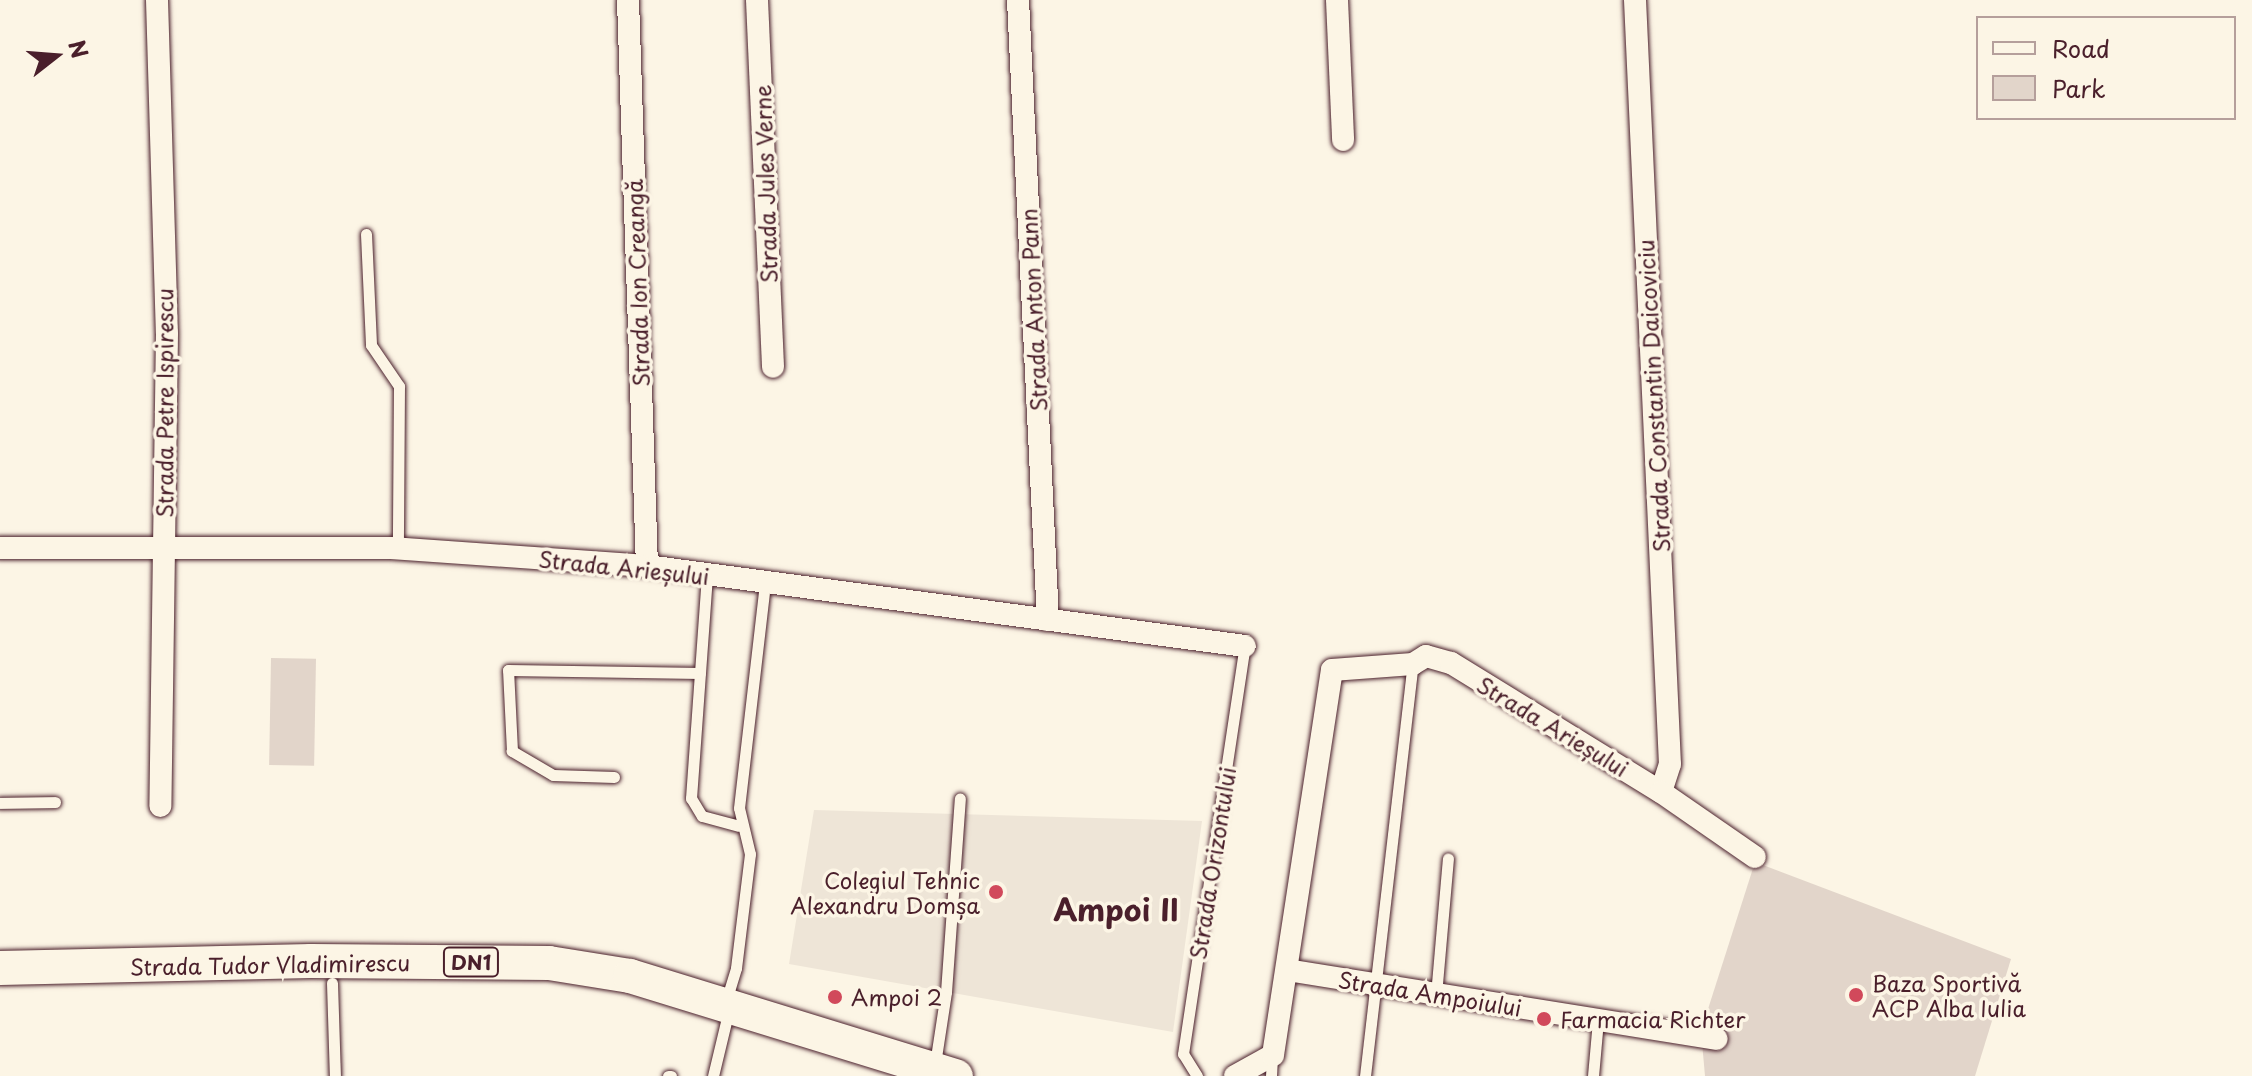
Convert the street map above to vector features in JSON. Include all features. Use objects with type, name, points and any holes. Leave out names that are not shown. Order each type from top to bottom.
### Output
[{"type":"main road","name":"Strada Tudor Vladimirescu","points":[[0,968],[311,961],[549,963],[630,976],[898,1076]]},
{"type":"main road","name":"Strada Tudor Vladimirescu","points":[[0,989],[332,983],[575,986],[726,1012],[945,1072]]},
{"type":"street","name":"Strada Petre Ispirescu","points":[[157,0],[167,333],[160,806]]},
{"type":"street","name":"Strada Ion Creangă","points":[[628,0],[647,566]]},
{"type":"street","name":"Strada Jules Verne","points":[[757,0],[773,367]]},
{"type":"street","name":"Strada Anton Pann","points":[[1018,0],[1048,620]]},
{"type":"street","points":[[1337,0],[1343,140]]},
{"type":"street","name":"Strada Constantin Daicoviciu","points":[[1635,0],[1670,764],[1661,792]]},
{"type":"street","name":"Strada Arieșului","points":[[0,548],[398,548],[647,566],[1245,646]]},
{"type":"street","name":"Strada Arieșului","points":[[1287,970],[1332,670],[1413,664],[1426,656],[1451,663],[1661,792],[1755,857]]},
{"type":"street","points":[[1235,1076],[1272,1065],[1287,970]]},
{"type":"street","name":"Strada Ampoiului","points":[[1287,970],[1716,1039]]},
{"type":"lane","points":[[366,234],[371,345],[399,386],[398,548]]},
{"type":"lane","points":[[707,575],[691,798],[702,816],[739,826]]},
{"type":"lane","points":[[713,1076],[736,968],[750,854],[739,826],[765,583]]},
{"type":"lane","name":"Strada Orizontului","points":[[1197,1076],[1183,1054],[1245,646]]},
{"type":"lane","points":[[1365,1076],[1413,664]]},
{"type":"lane","points":[[614,777],[553,775],[512,751],[508,670],[700,673]]},
{"type":"lane","points":[[945,1072],[946,992],[960,799]]},
{"type":"lane","points":[[0,803],[55,802]]},
{"type":"lane","points":[[1436,995],[1448,859]]},
{"type":"lane","points":[[332,983],[335,1076]]},
{"type":"lane","points":[[1593,1076],[1598,1020]]},
{"type":"shaded area","name":"Colegiul Tehnic Alexandru Domșa","points":[[814,810],[1202,821],[1173,1032],[789,964]]},
{"type":"green space","points":[[271,658],[316,659],[314,766],[269,765]]},
{"type":"green space","name":"Baza Sportivă ACP Alba Iulia","points":[[1755,862],[2011,959],[1975,1076],[1705,1076],[1701,1031]]},
{"type":"place","name":"Colegiul Tehnic Alexandru Domșa","points":[[996,892]]},
{"type":"place","name":"Baza Sportivă ACP Alba Iulia","points":[[1856,995]]},
{"type":"place","name":"Ampoi 2","points":[[835,997]]},
{"type":"place","name":"Farmacia Richter","points":[[1544,1019]]},
{"type":"district","name":"Ampoi II","points":[[1116,909]]}]
